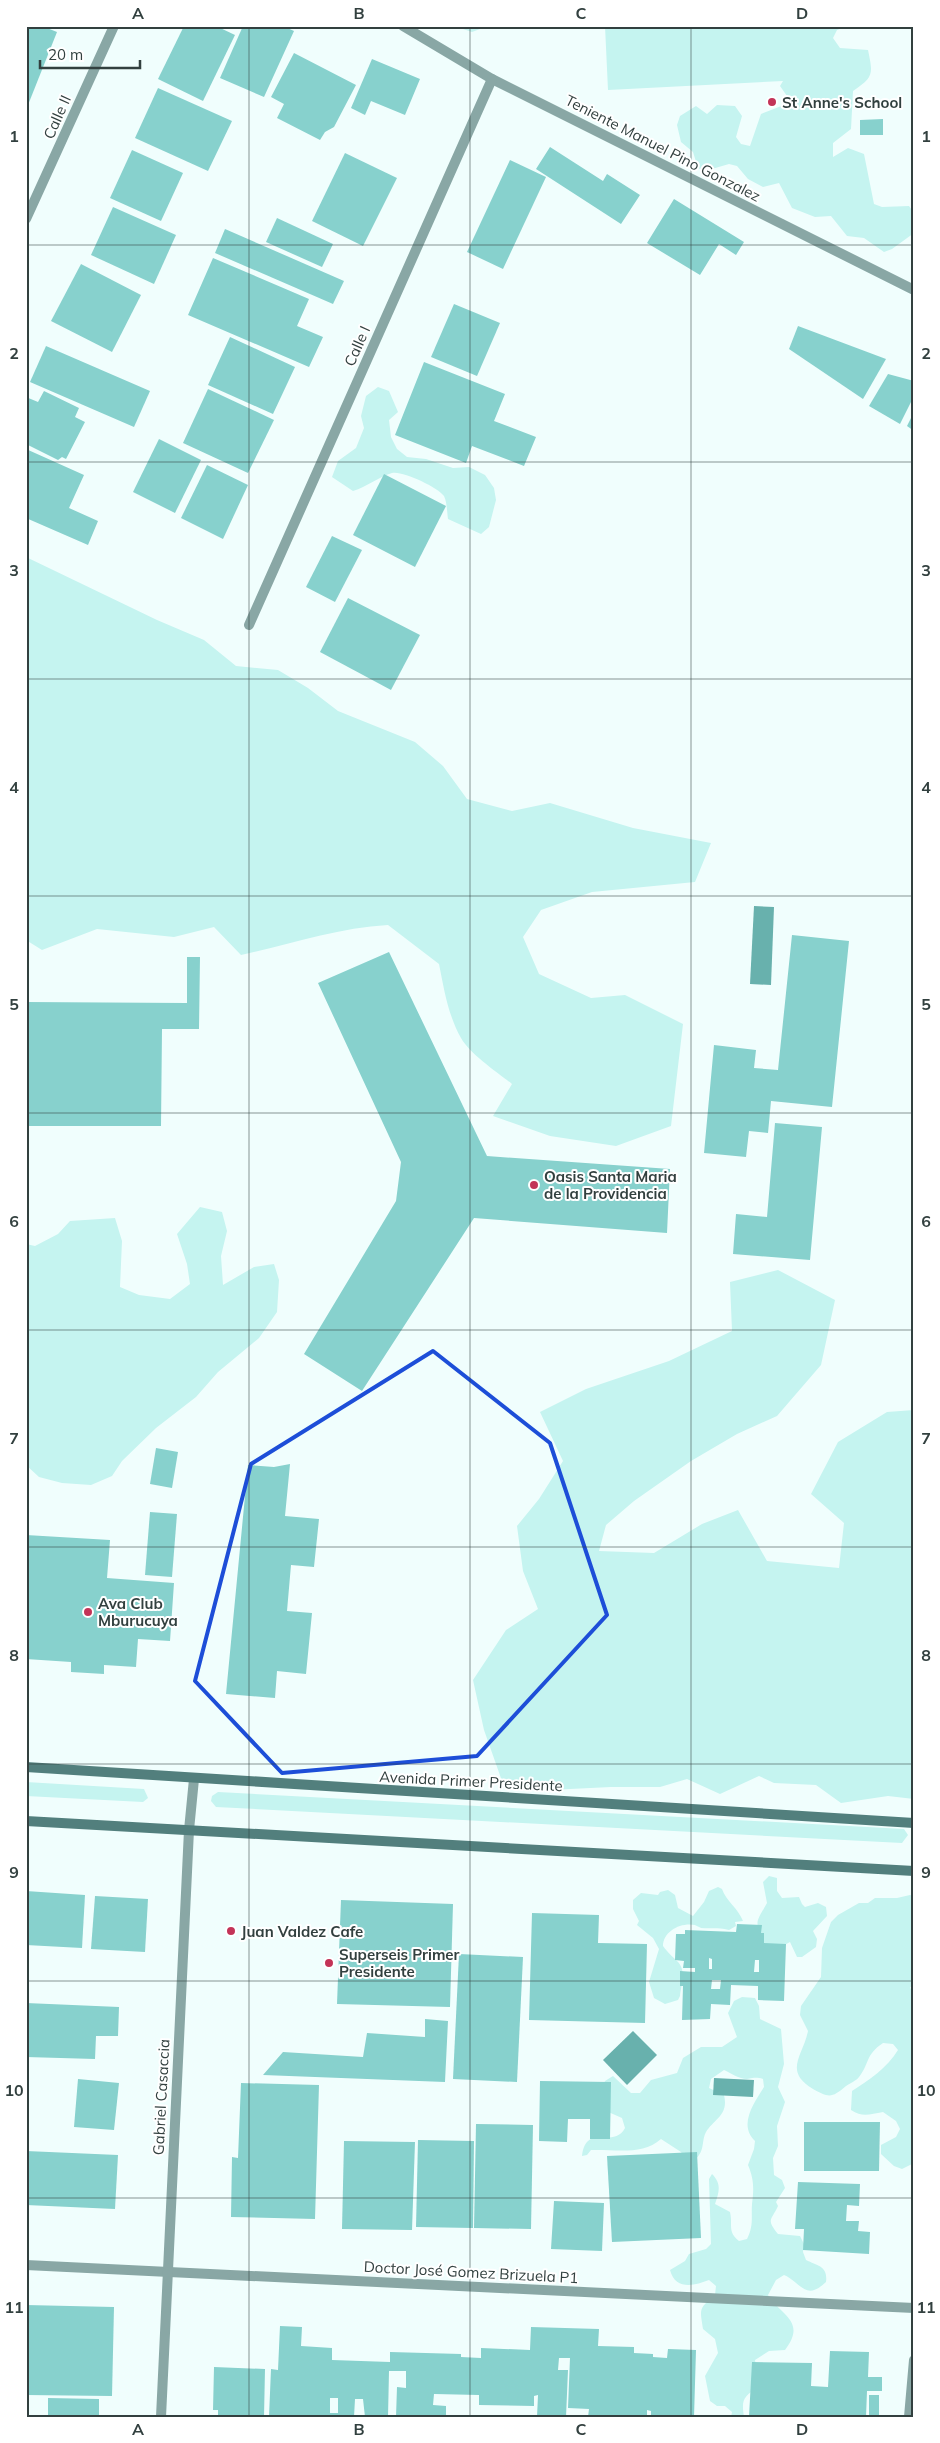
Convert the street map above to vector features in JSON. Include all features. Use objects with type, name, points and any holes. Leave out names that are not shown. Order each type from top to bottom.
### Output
[{"type":"main road","name":"Avenida Primer Presidente","points":[[26,1767],[914,1823]]},
{"type":"main road","points":[[26,1821],[914,1871]]},
{"type":"street","name":"Calle II","points":[[26,219],[114,26]]},
{"type":"street","name":"Teniente Manuel Pino Gonzalez","points":[[403,26],[492,79],[914,290]]},
{"type":"street","name":"Calle I","points":[[249,625],[492,79]]},
{"type":"street","name":"Gabriel Casaccia","points":[[162,2417],[167,2273],[189,1830],[194,1779]]},
{"type":"street","name":"Doctor José Gomez Brizuela P1","points":[[26,2265],[914,2308]]},
{"type":"street","points":[[909,2417],[914,2360]]},
{"type":"highlighted area","points":[[433,1351],[550,1443],[607,1615],[477,1756],[282,1773],[195,1681],[251,1464]]},
{"type":"shaded area","points":[[454,26],[488,26],[472,32]]},
{"type":"shaded area","points":[[605,26],[847,26],[837,30],[833,38],[840,48],[868,50],[871,70],[865,82],[853,91],[851,129],[833,143],[833,157],[848,148],[864,154],[874,204],[882,207],[909,206],[914,213],[914,233],[892,249],[884,252],[864,238],[847,236],[831,216],[815,217],[792,208],[779,183],[763,187],[748,179],[737,166],[729,164],[705,171],[698,168],[693,152],[681,142],[677,125],[680,116],[696,106],[707,114],[717,105],[735,106],[742,116],[736,137],[741,144],[750,146],[761,114],[784,105],[787,96],[780,86],[783,81],[608,90]]},
{"type":"shaded area","points":[[378,387],[389,391],[398,412],[389,420],[391,437],[397,449],[407,457],[426,459],[453,468],[469,467],[485,475],[494,488],[496,500],[489,527],[481,534],[448,519],[444,496],[435,488],[411,477],[392,473],[353,491],[332,477],[338,461],[356,448],[364,428],[361,416],[366,396]]},
{"type":"shaded area","points":[[26,557],[157,620],[204,640],[236,666],[278,670],[308,688],[338,711],[415,742],[443,766],[467,799],[512,811],[550,803],[633,828],[711,843],[695,882],[592,892],[541,910],[523,937],[539,974],[591,998],[625,995],[683,1024],[671,1126],[616,1146],[550,1136],[493,1116],[512,1084],[477,1056],[461,1038],[450,1011],[439,964],[388,925],[351,929],[241,955],[214,927],[174,937],[97,929],[42,950],[26,940]]},
{"type":"shaded area","points":[[754,906],[774,907],[771,985],[750,984]]},
{"type":"shaded area","points":[[200,1207],[222,1212],[227,1231],[221,1256],[223,1285],[254,1267],[274,1264],[279,1280],[277,1312],[259,1338],[218,1372],[196,1397],[156,1428],[122,1461],[112,1476],[91,1485],[62,1483],[39,1477],[26,1465],[26,1244],[35,1246],[58,1234],[70,1221],[115,1218],[122,1241],[120,1287],[139,1295],[170,1299],[190,1284],[187,1264],[177,1234]]},
{"type":"shaded area","points":[[778,1270],[835,1300],[821,1365],[777,1416],[737,1434],[691,1461],[634,1501],[606,1525],[599,1551],[654,1553],[702,1524],[738,1510],[767,1561],[839,1568],[844,1523],[811,1494],[838,1442],[887,1412],[914,1410],[914,1799],[888,1796],[841,1803],[816,1785],[774,1783],[759,1776],[720,1794],[687,1779],[660,1787],[529,1791],[502,1781],[484,1730],[473,1680],[506,1630],[538,1609],[523,1571],[517,1526],[539,1499],[563,1461],[540,1412],[586,1389],[669,1361],[732,1331],[730,1282]]},
{"type":"shaded area","points":[[26,1782],[144,1789],[148,1798],[143,1802],[26,1796]]},
{"type":"shaded area","points":[[218,1792],[904,1829],[908,1835],[902,1843],[216,1807],[211,1801],[212,1796]]},
{"type":"shaded area","points":[[769,1876],[777,1878],[777,1891],[782,1898],[799,1897],[805,1907],[818,1903],[826,1907],[827,1916],[813,1931],[817,1939],[816,1947],[802,1957],[797,1957],[790,1942],[779,1948],[764,1943],[758,1922],[760,1914],[767,1903],[763,1882]]},
{"type":"shaded area","points":[[718,1887],[722,1889],[743,1921],[735,1922],[736,1926],[729,1930],[701,1928],[690,1924],[679,1926],[669,1932],[663,1946],[680,1965],[683,1978],[678,2000],[665,2004],[654,1998],[649,1982],[659,1949],[653,1938],[637,1925],[639,1921],[633,1909],[633,1900],[641,1893],[658,1895],[660,1892],[668,1890],[675,1895],[678,1908],[693,1916],[704,1902],[709,1891]]},
{"type":"shaded area","points":[[914,1896],[914,1982],[910,1988],[914,1991],[914,2163],[902,2169],[894,2166],[881,2154],[881,2145],[896,2137],[900,2129],[896,2121],[883,2112],[863,2115],[851,2110],[852,2091],[889,2062],[898,2050],[893,2044],[883,2043],[877,2047],[870,2055],[858,2078],[834,2095],[823,2094],[804,2082],[799,2076],[797,2063],[808,2031],[800,2015],[801,2006],[821,1977],[822,1948],[831,1922],[838,1915],[859,1903],[868,1903],[875,1898],[897,1898]]},
{"type":"shaded area","points":[[742,1997],[755,1998],[759,2006],[760,2019],[781,2029],[784,2064],[778,2087],[785,2102],[777,2126],[778,2146],[773,2158],[774,2175],[782,2180],[785,2188],[776,2202],[778,2206],[771,2223],[778,2234],[800,2236],[804,2244],[803,2252],[806,2260],[824,2270],[826,2282],[819,2288],[808,2290],[784,2275],[776,2280],[768,2295],[793,2325],[791,2340],[785,2350],[769,2351],[755,2360],[759,2386],[743,2402],[744,2417],[731,2417],[732,2412],[725,2406],[717,2406],[710,2401],[705,2376],[718,2353],[715,2339],[703,2329],[701,2313],[706,2303],[715,2295],[716,2286],[709,2280],[691,2285],[681,2284],[672,2276],[670,2270],[685,2261],[689,2254],[706,2249],[711,2244],[709,2179],[712,2174],[718,2185],[715,2204],[730,2212],[732,2231],[735,2238],[739,2241],[747,2239],[751,2225],[753,2189],[748,2165],[755,2141],[750,2135],[748,2121],[752,2107],[764,2087],[763,2079],[744,2079],[724,2070],[711,2079],[709,2088],[724,2095],[723,2112],[706,2132],[701,2153],[695,2159],[685,2161],[681,2152],[661,2139],[645,2148],[637,2150],[591,2150],[587,2155],[582,2156],[589,2140],[614,2137],[625,2128],[622,2118],[606,2111],[602,2089],[605,2081],[613,2076],[631,2093],[640,2093],[651,2080],[677,2073],[683,2058],[701,2047],[722,2047],[737,2037],[728,2013],[734,2001]]},
{"type":"shaded area","points":[[633,2031],[657,2055],[627,2085],[603,2060]]},
{"type":"shaded area","points":[[714,2078],[754,2080],[753,2097],[713,2095]]},
{"type":"building","points":[[26,26],[42,26],[57,32],[26,110]]},
{"type":"building","points":[[184,26],[216,26],[235,35],[203,101],[158,79]]},
{"type":"building","points":[[243,26],[283,26],[294,31],[264,97],[220,78]]},
{"type":"building","points":[[294,53],[356,85],[334,127],[325,132],[320,140],[277,118],[284,104],[271,97]]},
{"type":"building","points":[[372,59],[420,79],[405,115],[371,101],[365,115],[351,108]]},
{"type":"building","points":[[158,88],[232,121],[208,171],[135,138]]},
{"type":"building","points":[[883,119],[883,135],[860,135],[860,120]]},
{"type":"building","points":[[550,147],[603,181],[607,174],[640,195],[621,224],[536,169]]},
{"type":"building","points":[[132,150],[183,173],[161,221],[110,198]]},
{"type":"building","points":[[345,153],[397,178],[363,246],[312,221]]},
{"type":"building","points":[[510,160],[546,177],[503,269],[467,252]]},
{"type":"building","points":[[674,199],[744,242],[736,255],[719,244],[700,275],[647,243]]},
{"type":"building","points":[[113,207],[176,235],[154,284],[91,255]]},
{"type":"building","points":[[277,218],[333,244],[322,267],[266,242]]},
{"type":"building","points":[[225,229],[344,281],[333,304],[215,253]]},
{"type":"building","points":[[213,258],[309,299],[297,326],[323,337],[309,367],[188,315]]},
{"type":"building","points":[[81,264],[141,295],[112,352],[51,321]]},
{"type":"building","points":[[454,304],[500,323],[477,376],[431,357]]},
{"type":"building","points":[[798,326],[886,359],[863,399],[789,349]]},
{"type":"building","points":[[230,337],[295,367],[273,414],[208,385]]},
{"type":"building","points":[[46,346],[150,391],[134,427],[30,382]]},
{"type":"building","points":[[424,362],[505,394],[494,421],[536,437],[524,466],[472,446],[466,463],[395,435]]},
{"type":"building","points":[[888,374],[914,381],[914,396],[900,424],[869,406]]},
{"type":"building","points":[[208,389],[274,420],[248,473],[183,443]]},
{"type":"building","points":[[44,391],[79,408],[75,417],[85,422],[66,459],[62,457],[58,460],[26,444],[26,397],[38,402]]},
{"type":"building","points":[[914,412],[914,431],[907,426]]},
{"type":"building","points":[[159,439],[201,460],[175,513],[133,492]]},
{"type":"building","points":[[26,449],[84,475],[69,508],[98,521],[88,545],[26,518]]},
{"type":"building","points":[[207,465],[248,485],[223,539],[181,518]]},
{"type":"building","points":[[384,474],[446,506],[415,567],[353,535]]},
{"type":"building","points":[[332,536],[362,550],[335,602],[306,587]]},
{"type":"building","points":[[348,598],[420,635],[391,690],[320,652]]},
{"type":"building","points":[[792,935],[849,941],[832,1107],[771,1101],[768,1133],[749,1131],[746,1157],[704,1153],[714,1045],[756,1050],[754,1068],[778,1070]]},
{"type":"building","name":"Oasis Santa Maria de la Providencia","points":[[389,952],[487,1156],[670,1169],[667,1233],[474,1218],[362,1391],[304,1354],[396,1201],[401,1162],[318,983]]},
{"type":"building","points":[[187,957],[200,957],[199,1029],[162,1029],[161,1126],[26,1126],[26,1002],[187,1003]]},
{"type":"building","points":[[775,1123],[822,1127],[810,1260],[733,1254],[736,1214],[767,1217]]},
{"type":"building","points":[[156,1448],[178,1452],[172,1488],[150,1484]]},
{"type":"building","points":[[290,1464],[285,1516],[319,1519],[314,1567],[291,1565],[287,1611],[312,1613],[306,1674],[277,1671],[275,1698],[226,1694],[248,1465],[274,1467]]},
{"type":"building","points":[[150,1512],[177,1514],[172,1577],[145,1575]]},
{"type":"building","points":[[26,1535],[110,1540],[107,1578],[174,1583],[170,1641],[138,1639],[136,1667],[104,1665],[104,1674],[71,1672],[71,1662],[26,1659]]},
{"type":"building","points":[[26,1891],[85,1895],[82,1948],[26,1945]]},
{"type":"building","points":[[95,1896],[148,1899],[145,1952],[91,1949]]},
{"type":"building","points":[[341,1900],[453,1904],[450,2007],[337,2004]]},
{"type":"building","points":[[532,1913],[599,1915],[598,1943],[647,1944],[645,2023],[529,2020]]},
{"type":"building","points":[[737,1924],[762,1925],[761,1933],[764,1933],[764,1943],[786,1944],[784,2001],[758,2000],[758,1986],[731,1985],[730,2005],[711,2004],[710,2019],[682,2020],[683,1986],[680,1986],[680,1971],[695,1972],[695,1968],[683,1968],[684,1961],[675,1960],[676,1934],[685,1934],[685,1930],[736,1932]],"holes":[[[709,1958],[712,1959],[712,1969],[709,1969]],[[755,1960],[759,1960],[759,1972],[754,1972]],[[712,1980],[721,1980],[720,1989],[711,1989]]]},
{"type":"building","points":[[459,1954],[523,1957],[517,2082],[453,2079]]},
{"type":"building","points":[[26,2003],[119,2007],[118,2036],[96,2036],[95,2059],[26,2057]]},
{"type":"building","points":[[425,2019],[448,2021],[445,2082],[263,2075],[283,2052],[363,2057],[367,2033],[425,2037]]},
{"type":"building","points":[[78,2079],[119,2083],[114,2130],[74,2127]]},
{"type":"building","points":[[540,2081],[611,2082],[610,2139],[590,2139],[590,2119],[568,2119],[567,2142],[539,2141]]},
{"type":"building","points":[[241,2083],[319,2085],[315,2219],[231,2217],[232,2157],[238,2158]]},
{"type":"building","points":[[804,2122],[880,2122],[879,2171],[804,2171]]},
{"type":"building","points":[[476,2124],[533,2125],[531,2229],[474,2228]]},
{"type":"building","points":[[418,2140],[474,2141],[473,2228],[416,2227]]},
{"type":"building","points":[[344,2141],[415,2142],[412,2230],[342,2229]]},
{"type":"building","points":[[26,2151],[118,2155],[115,2209],[26,2205]]},
{"type":"building","points":[[697,2152],[701,2238],[612,2242],[607,2156]]},
{"type":"building","points":[[798,2182],[860,2184],[859,2206],[847,2205],[846,2221],[859,2221],[858,2231],[870,2232],[869,2254],[803,2250],[804,2229],[795,2229]]},
{"type":"building","points":[[554,2201],[604,2203],[602,2251],[551,2249]]},
{"type":"building","points":[[26,2305],[114,2307],[112,2396],[26,2395]]},
{"type":"building","points":[[280,2326],[302,2327],[301,2346],[332,2348],[332,2360],[390,2362],[390,2352],[461,2354],[461,2357],[481,2358],[481,2348],[530,2350],[531,2327],[599,2329],[598,2346],[634,2347],[634,2353],[653,2354],[653,2357],[667,2358],[668,2349],[696,2350],[694,2417],[651,2417],[651,2411],[647,2410],[647,2417],[588,2417],[589,2409],[568,2408],[570,2358],[559,2358],[558,2370],[568,2370],[566,2417],[537,2417],[538,2395],[534,2396],[534,2406],[479,2405],[479,2395],[434,2394],[433,2405],[446,2406],[446,2417],[396,2417],[397,2387],[406,2388],[406,2371],[389,2371],[388,2417],[365,2417],[363,2399],[355,2399],[354,2417],[269,2417],[271,2369],[278,2370]],"holes":[[[330,2398],[338,2398],[338,2413],[330,2413]]]},
{"type":"building","points":[[830,2351],[869,2352],[868,2377],[882,2377],[882,2391],[867,2391],[866,2417],[749,2417],[752,2362],[812,2363],[811,2386],[828,2387]]},
{"type":"building","points":[[214,2367],[265,2369],[264,2417],[218,2417],[218,2410],[213,2410]]},
{"type":"building","points":[[869,2395],[879,2395],[879,2417],[869,2417]]},
{"type":"building","points":[[48,2398],[99,2399],[99,2417],[48,2417]]},
{"type":"place","name":"St Anne's School","points":[[772,102]]},
{"type":"place","name":"Oasis Santa Maria de la Providencia","points":[[534,1185]]},
{"type":"place","name":"Ava Club Mburucuya","points":[[88,1612]]},
{"type":"place","name":"Juan Valdez Cafe","points":[[231,1931]]},
{"type":"place","name":"Superseis Primer Presidente","points":[[329,1963]]}]
